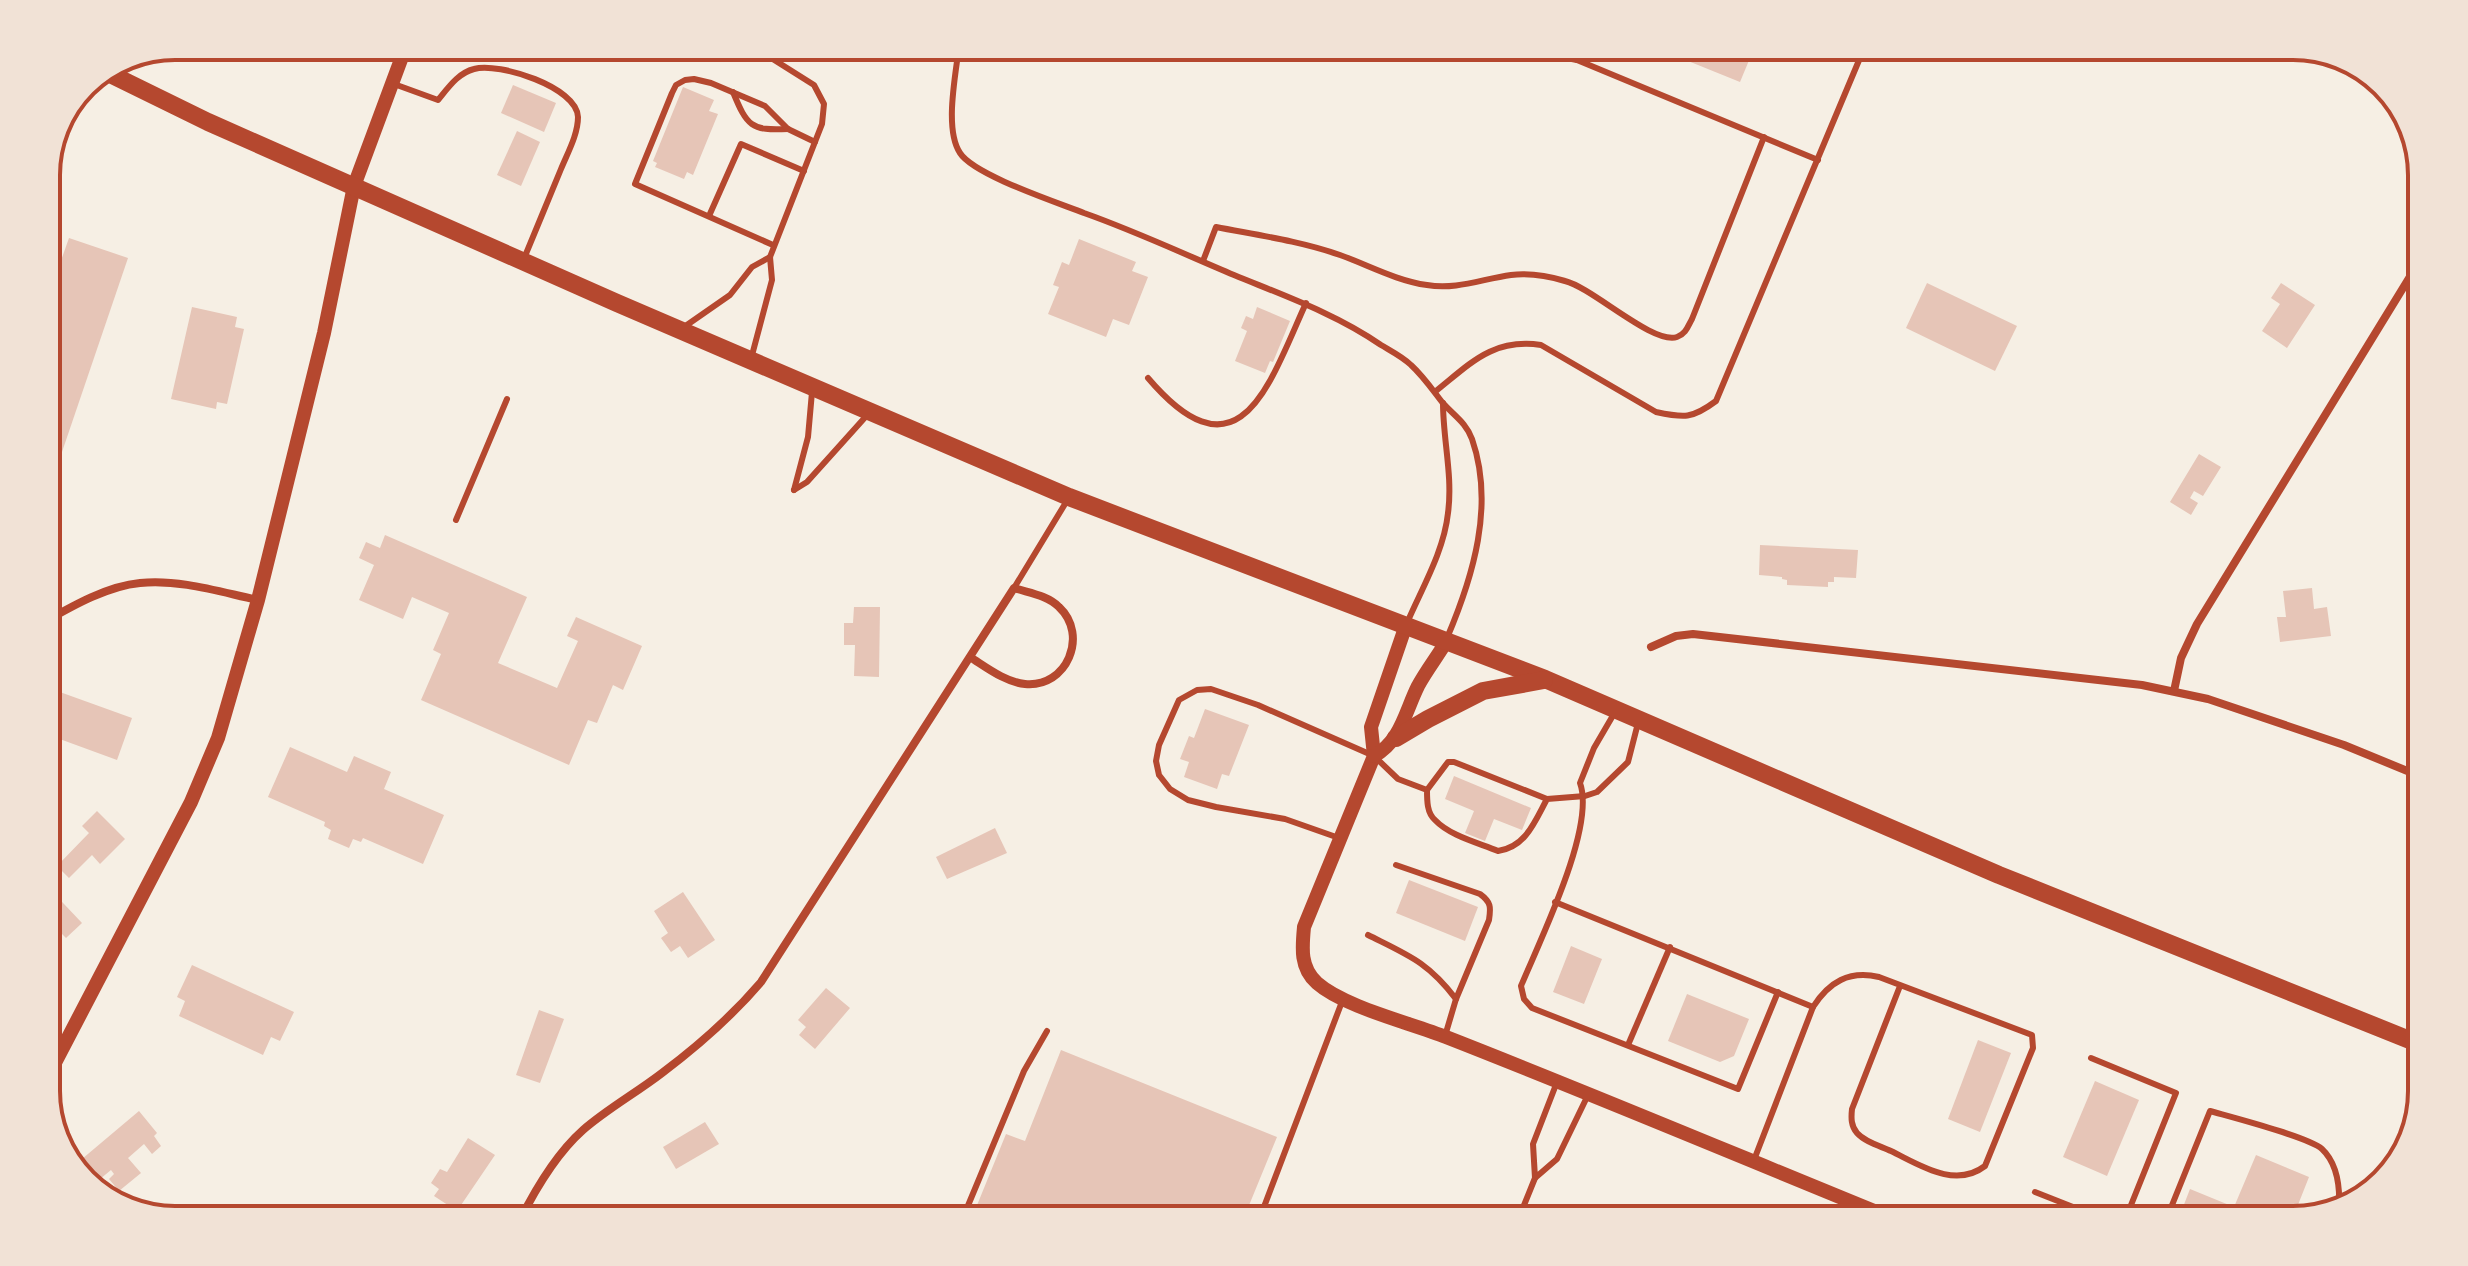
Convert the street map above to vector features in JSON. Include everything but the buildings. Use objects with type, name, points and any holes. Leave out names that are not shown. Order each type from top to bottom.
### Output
[{"type":"main road","points":[[115,76],[194,116],[679,330],[1069,497],[1545,679],[1999,875],[2408,1039]]},
{"type":"main road","points":[[1396,738],[1483,691],[1545,679]]},
{"type":"street","points":[[60,1053],[210,760],[258,600],[324,333],[354,186],[400,60]]},
{"type":"street","points":[[2174,691],[2177,670],[2191,635],[2408,280]]},
{"type":"street","points":[[60,614],[114,589],[138,583],[168,582],[258,600]]},
{"type":"street","points":[[527,1206],[562,1153],[581,1132],[692,1050],[727,1019],[761,982],[1014,588],[1053,602],[1071,625],[1074,644],[1067,663],[1053,677],[1035,684],[1008,679],[970,657]]},
{"type":"street","points":[[1406,625],[1371,727],[1374,756],[1304,927],[1302,951],[1306,971],[1318,985],[1343,999],[1445,1036],[1754,1160],[1858,1206]]},
{"type":"street","points":[[1651,647],[1676,636],[1693,634],[2034,671],[2174,691],[2344,745],[2408,771]]},
{"type":"street","points":[[1374,756],[1396,738],[1418,686],[1446,642]]},
{"type":"lane","points":[[751,359],[772,280],[770,257],[773,245],[822,124],[824,104],[814,85],[774,60]]},
{"type":"lane","points":[[958,60],[952,127],[961,156],[974,166],[1043,198],[1306,303],[1354,326],[1409,363],[1436,391],[1443,403],[1459,416],[1472,437],[1479,470],[1481,510],[1478,545],[1470,577],[1446,642]]},
{"type":"lane","points":[[1577,60],[1818,160]]},
{"type":"lane","points":[[1436,391],[1478,357],[1502,345],[1521,342],[1541,345],[1656,412],[1677,416],[1699,414],[1716,401],[1859,60]]},
{"type":"lane","points":[[391,83],[438,100],[456,78],[472,69],[490,66],[511,70],[561,93],[573,103],[578,112],[573,139],[523,261]]},
{"type":"lane","points":[[773,245],[635,184],[676,85],[694,79],[765,106],[788,129],[815,142]]},
{"type":"lane","points":[[733,92],[750,125],[758,129],[788,129]]},
{"type":"lane","points":[[1203,261],[1216,227],[1282,239],[1338,254],[1422,285],[1461,286],[1528,274],[1580,286],[1663,337],[1676,338],[1685,332],[1692,319],[1764,137]]},
{"type":"lane","points":[[709,216],[741,144],[804,171]]},
{"type":"lane","points":[[679,330],[730,295],[752,267],[770,257]]},
{"type":"lane","points":[[1148,378],[1166,399],[1196,420],[1213,425],[1230,423],[1243,416],[1265,392],[1306,303]]},
{"type":"lane","points":[[813,386],[808,437],[794,490],[807,482],[871,411]]},
{"type":"lane","points":[[456,520],[507,399]]},
{"type":"lane","points":[[1406,625],[1443,539],[1448,515],[1450,485],[1443,403]]},
{"type":"lane","points":[[1014,588],[1069,497]]},
{"type":"lane","points":[[1339,838],[1285,819],[1188,800],[1170,789],[1159,775],[1156,761],[1159,745],[1179,700],[1197,690],[1211,689],[1258,705],[1374,756],[1398,779],[1427,790]]},
{"type":"lane","points":[[1617,709],[1594,748],[1580,783],[1585,796],[1581,829],[1521,986],[1524,999],[1532,1008],[1738,1089],[1778,992]]},
{"type":"lane","points":[[1547,799],[1527,836],[1507,850],[1498,851],[1433,820],[1427,806],[1427,790],[1448,762],[1454,762],[1547,799],[1585,796],[1597,792],[1628,762],[1639,720]]},
{"type":"lane","points":[[1396,865],[1480,894],[1491,907],[1489,920],[1456,999],[1445,1036]]},
{"type":"lane","points":[[1555,902],[1813,1007]]},
{"type":"lane","points":[[1368,935],[1417,960],[1437,975],[1456,999]]},
{"type":"lane","points":[[1628,1045],[1670,947]]},
{"type":"lane","points":[[1754,1160],[1813,1007],[1823,991],[1835,981],[1865,974],[1900,986],[2032,1035],[2033,1048],[1985,1166],[1974,1174],[1958,1177],[1921,1167],[1861,1137],[1854,1130],[1852,1109],[1900,986]]},
{"type":"lane","points":[[1264,1206],[1343,999]]},
{"type":"lane","points":[[968,1206],[1024,1071],[1047,1031]]},
{"type":"lane","points":[[2091,1058],[2176,1093],[2131,1206]]},
{"type":"lane","points":[[1524,1206],[1535,1178],[1533,1144],[1557,1082]]},
{"type":"lane","points":[[1535,1178],[1557,1159],[1588,1095]]},
{"type":"lane","points":[[2172,1206],[2210,1111],[2316,1143],[2335,1170],[2340,1196]]},
{"type":"lane","points":[[2035,1192],[2070,1206]]}]
